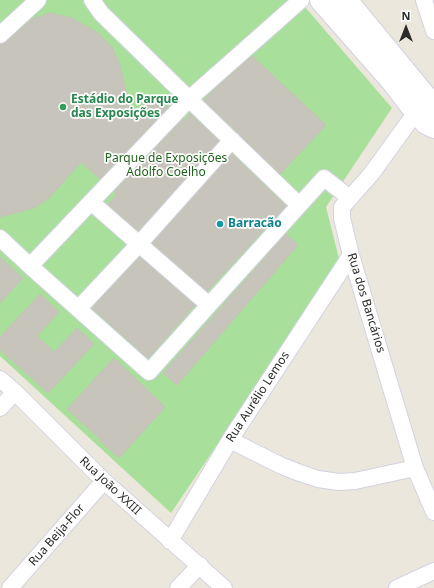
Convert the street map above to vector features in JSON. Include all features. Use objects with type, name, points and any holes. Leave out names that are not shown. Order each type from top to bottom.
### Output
[{"type":"main road","points":[[320,0],[393,82],[425,109]]},
{"type":"main road","points":[[346,0],[425,109],[426,123],[434,127]]},
{"type":"street","points":[[30,266],[189,99],[301,0]]},
{"type":"street","points":[[424,0],[434,31]]},
{"type":"street","points":[[90,1],[169,82],[189,99],[299,205]]},
{"type":"street","points":[[0,35],[38,2]]},
{"type":"street","name":"Rua dos Bancários","points":[[425,109],[342,207],[342,218],[351,256],[415,468],[434,512]]},
{"type":"street","points":[[78,309],[139,244],[232,140]]},
{"type":"street","points":[[0,238],[149,372],[324,178],[350,198]]},
{"type":"street","points":[[91,202],[209,305]]},
{"type":"street","name":"Rua Aurélio Lemos","points":[[170,541],[230,440],[351,256]]},
{"type":"street","name":"Rua João XXIII","points":[[0,379],[15,392],[104,481],[224,588]]},
{"type":"street","points":[[0,408],[15,392]]},
{"type":"street","points":[[230,440],[300,474],[318,479],[339,482],[355,481],[415,468]]},
{"type":"street","name":"Rua Beija-Flor","points":[[10,588],[104,481]]},
{"type":"street","points":[[178,588],[200,565]]},
{"type":"street","points":[[397,588],[434,571]]},
{"type":"green space","name":"Parque de Exposições Adolfo Coelho","points":[[0,0],[299,0],[392,108],[326,207],[340,263],[171,513],[0,356]]},
{"type":"building","name":"Estádio do Parque das Exposições","points":[[50,13],[72,18],[98,33],[112,47],[120,65],[132,117],[153,93],[168,107],[100,179],[81,162],[49,198],[34,208],[0,217],[0,44],[6,42],[32,19]]},
{"type":"building","points":[[252,56],[326,125],[280,174],[204,100]]},
{"type":"building","points":[[190,114],[219,141],[138,231],[108,204],[117,195],[114,192],[183,119],[184,121]]},
{"type":"building","name":"Barracão","points":[[232,154],[286,206],[207,291],[152,243]]},
{"type":"building","points":[[286,234],[298,245],[177,385],[163,373]]},
{"type":"building","points":[[0,257],[23,278],[0,303]]},
{"type":"building","points":[[140,257],[195,305],[148,358],[92,308]]},
{"type":"building","points":[[40,294],[59,312],[37,336],[54,352],[77,328],[94,344],[48,393],[0,350],[0,337]]},
{"type":"building","points":[[114,358],[165,407],[119,458],[67,409]]},
{"type":"place","name":"Estádio do Parque das Exposições","points":[[63,107]]},
{"type":"place","name":"Barracão","points":[[220,224]]}]
